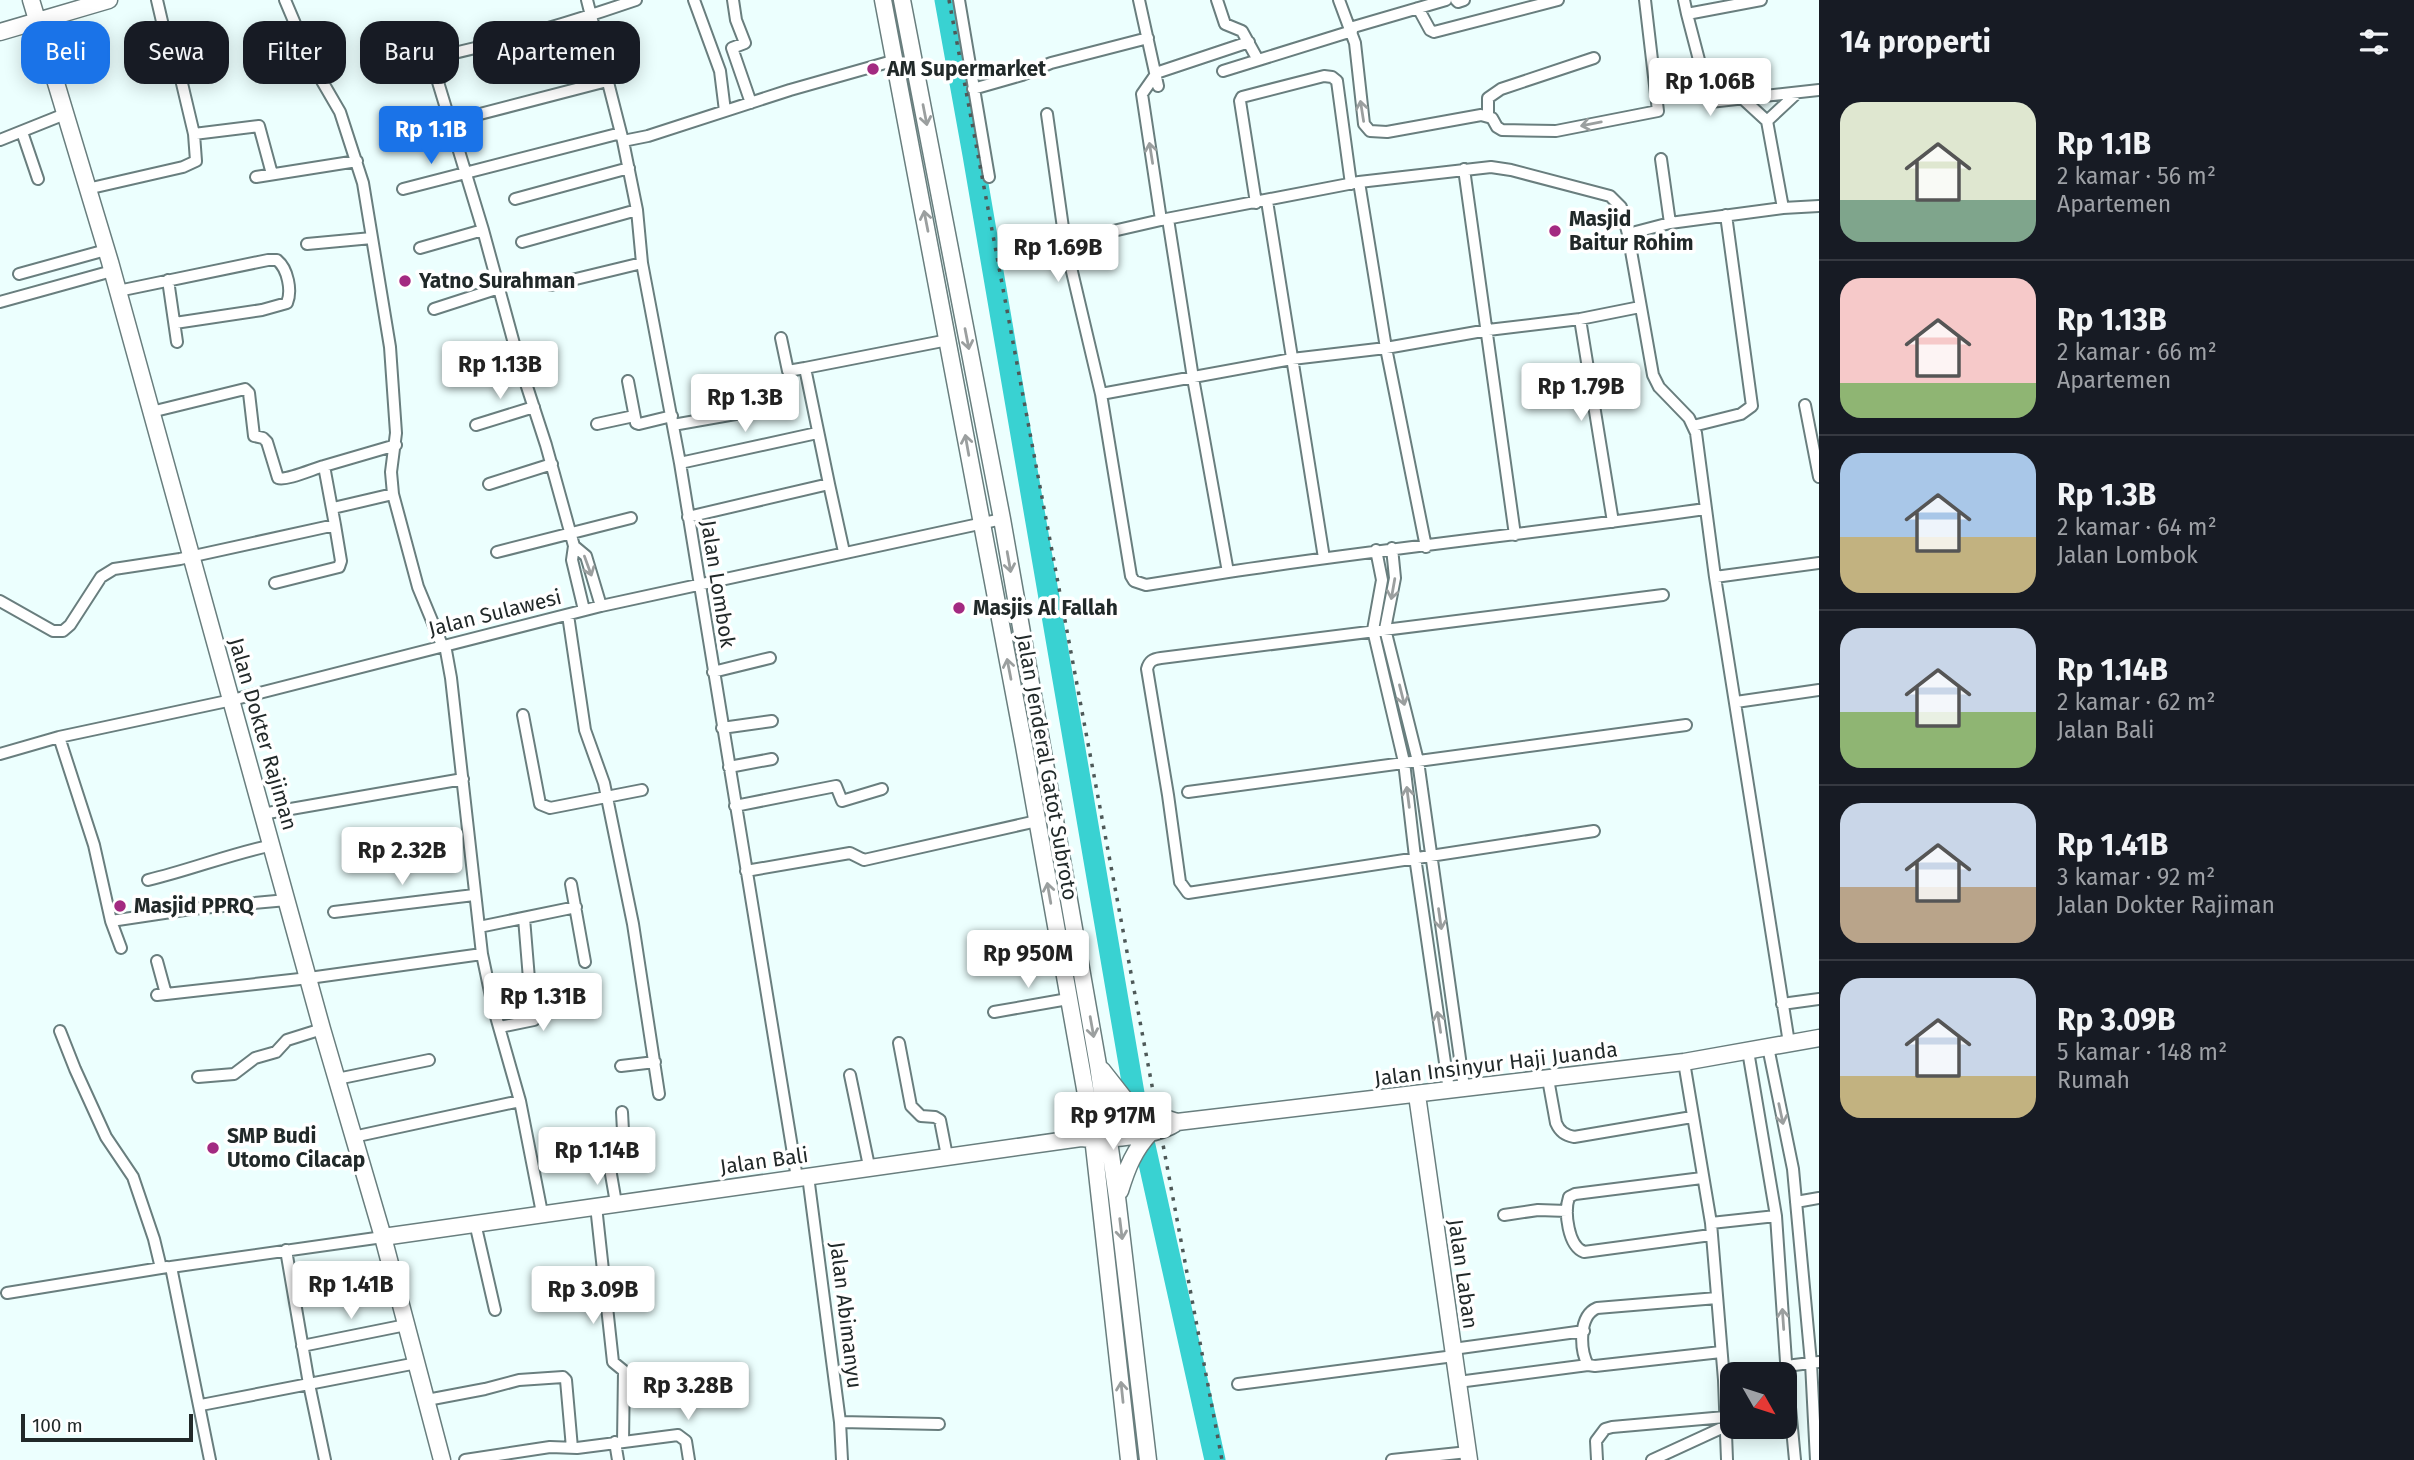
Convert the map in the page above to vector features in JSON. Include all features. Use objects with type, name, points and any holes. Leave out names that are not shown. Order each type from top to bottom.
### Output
[{"type":"street","name":"Jalan Dokter Rajiman","points":[[31,0],[37,21]]},
{"type":"street","points":[[37,21],[109,0]]},
{"type":"street","points":[[87,189],[193,163],[197,158],[180,75],[171,60],[158,0]]},
{"type":"street","points":[[285,0],[294,21]]},
{"type":"street","name":"Jalan Lombok","points":[[586,0],[592,21]]},
{"type":"street","points":[[459,51],[591,16],[636,0]]},
{"type":"street","points":[[694,0],[720,71],[725,111]]},
{"type":"street","points":[[733,0],[736,20],[745,43],[732,48],[751,103]]},
{"type":"street","name":"Jalan Jenderal Gatot Subroto","points":[[883,0],[1068,999],[1097,1134]]},
{"type":"street","name":"Jalan Jenderal Gatot Subroto","points":[[902,0],[1002,519],[1098,1065],[1097,1134]]},
{"type":"street","points":[[959,0],[989,177]]},
{"type":"street","points":[[1139,0],[1158,86]]},
{"type":"street","points":[[1217,0],[1225,24],[1242,31],[1258,60]]},
{"type":"street","points":[[1339,0],[1351,29],[1364,124],[1370,131],[1387,132],[1481,115],[1488,116],[1502,130],[1556,131],[1658,111],[1645,0]]},
{"type":"street","points":[[1223,71],[1446,0]]},
{"type":"street","points":[[1456,0],[1464,0]]},
{"type":"street","points":[[1418,8],[1434,32],[1558,0]]},
{"type":"street","points":[[1684,0],[1707,99],[1714,103],[1819,90]]},
{"type":"street","points":[[1687,14],[1761,0]]},
{"type":"street","points":[[0,32],[21,26]]},
{"type":"street","points":[[974,89],[1051,63],[1148,38]]},
{"type":"street","points":[[1228,572],[1142,94],[1156,74],[1249,42]]},
{"type":"street","points":[[1488,116],[1488,98],[1501,89],[1594,58]]},
{"type":"street","points":[[403,189],[622,137],[660,132],[896,60]]},
{"type":"street","points":[[1324,558],[1292,359],[1240,101],[1242,97],[1324,76],[1337,81],[1426,547]]},
{"type":"street","name":"Jalan Dokter Rajiman","points":[[56,84],[112,271],[322,1029],[383,1237],[442,1460]]},
{"type":"street","points":[[324,84],[340,112],[357,160],[369,209],[390,347],[396,445],[391,472],[393,494],[418,587],[444,645],[463,779],[482,954],[493,1006],[520,1101],[542,1213]]},
{"type":"street","points":[[438,84],[484,230],[515,348],[552,464],[574,546],[572,560],[584,610]]},
{"type":"street","points":[[400,129],[598,84]]},
{"type":"street","name":"Jalan Lombok","points":[[608,84],[629,168],[642,263],[673,421],[746,871],[803,1177]]},
{"type":"street","points":[[1768,121],[1797,93]]},
{"type":"street","points":[[1742,98],[1768,121],[1783,208]]},
{"type":"street","points":[[0,140],[65,114]]},
{"type":"street","points":[[1047,114],[1065,242],[1101,394],[1133,582],[1146,585],[1376,550],[1426,547],[1705,509]]},
{"type":"street","points":[[194,134],[259,126],[272,174]]},
{"type":"street","points":[[22,132],[38,179]]},
{"type":"street","points":[[1661,159],[1670,223]]},
{"type":"street","points":[[256,177],[357,160]]},
{"type":"street","points":[[1065,242],[1165,219],[1355,183],[1491,167],[1610,197],[1621,207],[1653,375],[1659,387],[1689,418],[1696,433],[1714,577],[1789,1043]]},
{"type":"street","points":[[515,200],[629,168]]},
{"type":"street","points":[[1464,169],[1515,534]]},
{"type":"street","points":[[1628,234],[1670,223],[1819,206]]},
{"type":"street","points":[[522,242],[636,210]]},
{"type":"street","points":[[1693,426],[1741,414],[1752,406],[1726,215]]},
{"type":"street","points":[[420,248],[484,230]]},
{"type":"street","points":[[307,244],[372,238]]},
{"type":"street","points":[[19,274],[106,250]]},
{"type":"street","points":[[117,291],[268,260],[277,260],[285,270],[290,295],[287,303],[176,323]]},
{"type":"street","points":[[551,285],[642,263]]},
{"type":"street","points":[[0,302],[112,271]]},
{"type":"street","points":[[168,280],[177,342]]},
{"type":"street","points":[[434,309],[499,288]]},
{"type":"street","points":[[1101,394],[1292,359],[1387,348],[1488,330],[1580,319],[1640,307]]},
{"type":"street","points":[[1580,319],[1613,522]]},
{"type":"street","points":[[781,338],[788,371],[948,341]]},
{"type":"street","points":[[451,367],[515,348]]},
{"type":"street","points":[[805,368],[844,552]]},
{"type":"street","points":[[628,382],[634,416],[639,424],[741,413]]},
{"type":"street","points":[[151,412],[245,390],[249,393],[254,436],[267,442],[278,478],[285,480],[301,472],[396,445]]},
{"type":"street","points":[[1805,405],[1819,477]]},
{"type":"street","points":[[476,425],[534,407]]},
{"type":"street","points":[[597,424],[634,416]]},
{"type":"street","points":[[680,463],[817,433]]},
{"type":"street","points":[[489,484],[552,464]]},
{"type":"street","points":[[275,583],[340,565],[333,508],[324,466]]},
{"type":"street","points":[[688,517],[830,484]]},
{"type":"street","points":[[333,508],[393,494]]},
{"type":"street","points":[[497,552],[631,517]]},
{"type":"street","name":"Jalan Sulawesi","points":[[0,754],[59,737],[232,700],[699,583],[1002,519]]},
{"type":"street","points":[[0,601],[53,631],[63,631],[70,625],[101,577],[114,569],[191,556],[335,525]]},
{"type":"street","points":[[574,546],[586,556],[601,606]]},
{"type":"street","points":[[1392,548],[1395,579],[1385,629],[1418,761],[1446,959],[1457,1088]]},
{"type":"street","points":[[1376,550],[1382,580],[1373,630],[1404,762],[1430,961],[1457,1088]]},
{"type":"street","points":[[1714,577],[1819,564]]},
{"type":"street","points":[[1594,831],[1192,894],[1185,891],[1180,882],[1148,664],[1151,660],[1161,658],[1663,595]]},
{"type":"street","points":[[568,615],[585,730],[607,796],[633,924],[659,1094]]},
{"type":"street","points":[[713,672],[770,658]]},
{"type":"street","points":[[1736,702],[1819,691]]},
{"type":"street","points":[[523,715],[540,804],[550,808],[642,790]]},
{"type":"street","points":[[722,728],[772,721]]},
{"type":"street","points":[[1188,792],[1686,725]]},
{"type":"street","points":[[59,737],[94,845],[111,920],[121,948]]},
{"type":"street","points":[[729,767],[772,759]]},
{"type":"street","points":[[262,814],[463,779]]},
{"type":"street","points":[[735,806],[836,786],[842,801],[882,789]]},
{"type":"street","points":[[746,871],[850,853],[864,860],[1037,821]]},
{"type":"street","points":[[148,880],[272,845]]},
{"type":"street","points":[[571,884],[585,962]]},
{"type":"street","points":[[334,912],[474,895]]},
{"type":"street","points":[[111,920],[287,900]]},
{"type":"street","points":[[479,927],[576,907]]},
{"type":"street","points":[[524,918],[529,979]]},
{"type":"street","points":[[157,961],[162,994],[309,978],[482,954]]},
{"type":"street","points":[[1430,961],[1446,959]]},
{"type":"street","points":[[500,1027],[534,1020],[534,996]]},
{"type":"street","points":[[994,1012],[1068,999]]},
{"type":"street","points":[[1782,1004],[1819,999]]},
{"type":"street","points":[[198,1077],[234,1074],[256,1058],[276,1052],[287,1040],[322,1029]]},
{"type":"street","points":[[60,1031],[101,1129],[132,1177],[166,1267],[201,1405],[211,1460]]},
{"type":"street","name":"Jalan Insinyur Haji Juanda","points":[[1097,1134],[1147,1127],[1171,1127],[1177,1122],[1684,1062],[1819,1038]]},
{"type":"street","points":[[900,1043],[911,1105],[921,1116],[936,1117],[940,1120],[947,1156]]},
{"type":"street","points":[[1768,1047],[1793,1169],[1815,1362],[1816,1460]]},
{"type":"street","points":[[1748,1051],[1776,1216],[1785,1362]]},
{"type":"street","points":[[337,1079],[429,1060]]},
{"type":"street","points":[[621,1066],[655,1062]]},
{"type":"street","points":[[1684,1062],[1711,1229],[1724,1362]]},
{"type":"street","points":[[1098,1065],[1147,1127],[1130,1160],[1118,1197]]},
{"type":"street","points":[[850,1075],[869,1166]]},
{"type":"street","points":[[1548,1079],[1556,1123],[1568,1136],[1692,1117]]},
{"type":"street","name":"Jalan Laban","points":[[1417,1095],[1469,1456]]},
{"type":"street","points":[[353,1137],[520,1101]]},
{"type":"street","points":[[616,1203],[608,1157],[624,1150],[622,1112]]},
{"type":"street","points":[[1097,1134],[1118,1197],[1148,1460]]},
{"type":"street","points":[[1097,1134],[1129,1460]]},
{"type":"street","name":"Jalan Bali","points":[[7,1293],[166,1267],[1097,1134]]},
{"type":"street","name":"Jalan Abimanyu","points":[[803,1177],[840,1422],[842,1460]]},
{"type":"street","points":[[1702,1178],[1575,1194],[1569,1197],[1567,1211],[1573,1243],[1578,1250],[1584,1252],[1776,1216]]},
{"type":"street","points":[[1796,1202],[1819,1198]]},
{"type":"street","points":[[596,1206],[613,1362],[624,1371],[618,1460]]},
{"type":"street","points":[[1504,1215],[1538,1210],[1567,1211]]},
{"type":"street","points":[[475,1223],[495,1311]]},
{"type":"street","points":[[286,1250],[325,1460]]},
{"type":"street","points":[[1588,1365],[1584,1356],[1586,1316],[1597,1308],[1717,1298]]},
{"type":"street","points":[[302,1346],[407,1325]]},
{"type":"street","points":[[1238,1384],[1584,1331]]},
{"type":"street","points":[[1458,1382],[1588,1365],[1721,1352]]},
{"type":"street","points":[[1797,1368],[1815,1362]]},
{"type":"street","points":[[201,1405],[417,1363]]},
{"type":"street","points":[[427,1400],[485,1390],[519,1380],[563,1377],[566,1380],[572,1448]]},
{"type":"street","points":[[1597,1460],[1596,1441],[1605,1429],[1720,1421]]},
{"type":"street","points":[[840,1422],[939,1424]]},
{"type":"street","points":[[1652,1460],[1720,1424]]},
{"type":"street","points":[[465,1460],[550,1447],[572,1448],[681,1436],[686,1441],[689,1460]]},
{"type":"street","points":[[1726,1439],[1727,1460]]},
{"type":"street","points":[[1793,1439],[1795,1460]]},
{"type":"street","points":[[1392,1460],[1469,1456]]},
{"type":"waterway","points":[[945,0],[1135,1099]]},
{"type":"waterway","points":[[1144,1141],[1215,1460]]},
{"type":"railway","points":[[949,0],[1222,1460]]},
{"type":"place","name":"AM Supermarket","points":[[873,69]]},
{"type":"place","name":"Masjid Baitur Rohim","points":[[1555,231]]},
{"type":"place","name":"Yatno Surahman","points":[[405,281]]},
{"type":"place","name":"Masjis Al Fallah","points":[[959,608]]},
{"type":"place","name":"Masjid PPRQ","points":[[120,906]]},
{"type":"place","name":"SMP Budi Utomo Cilacap","points":[[213,1148]]}]
